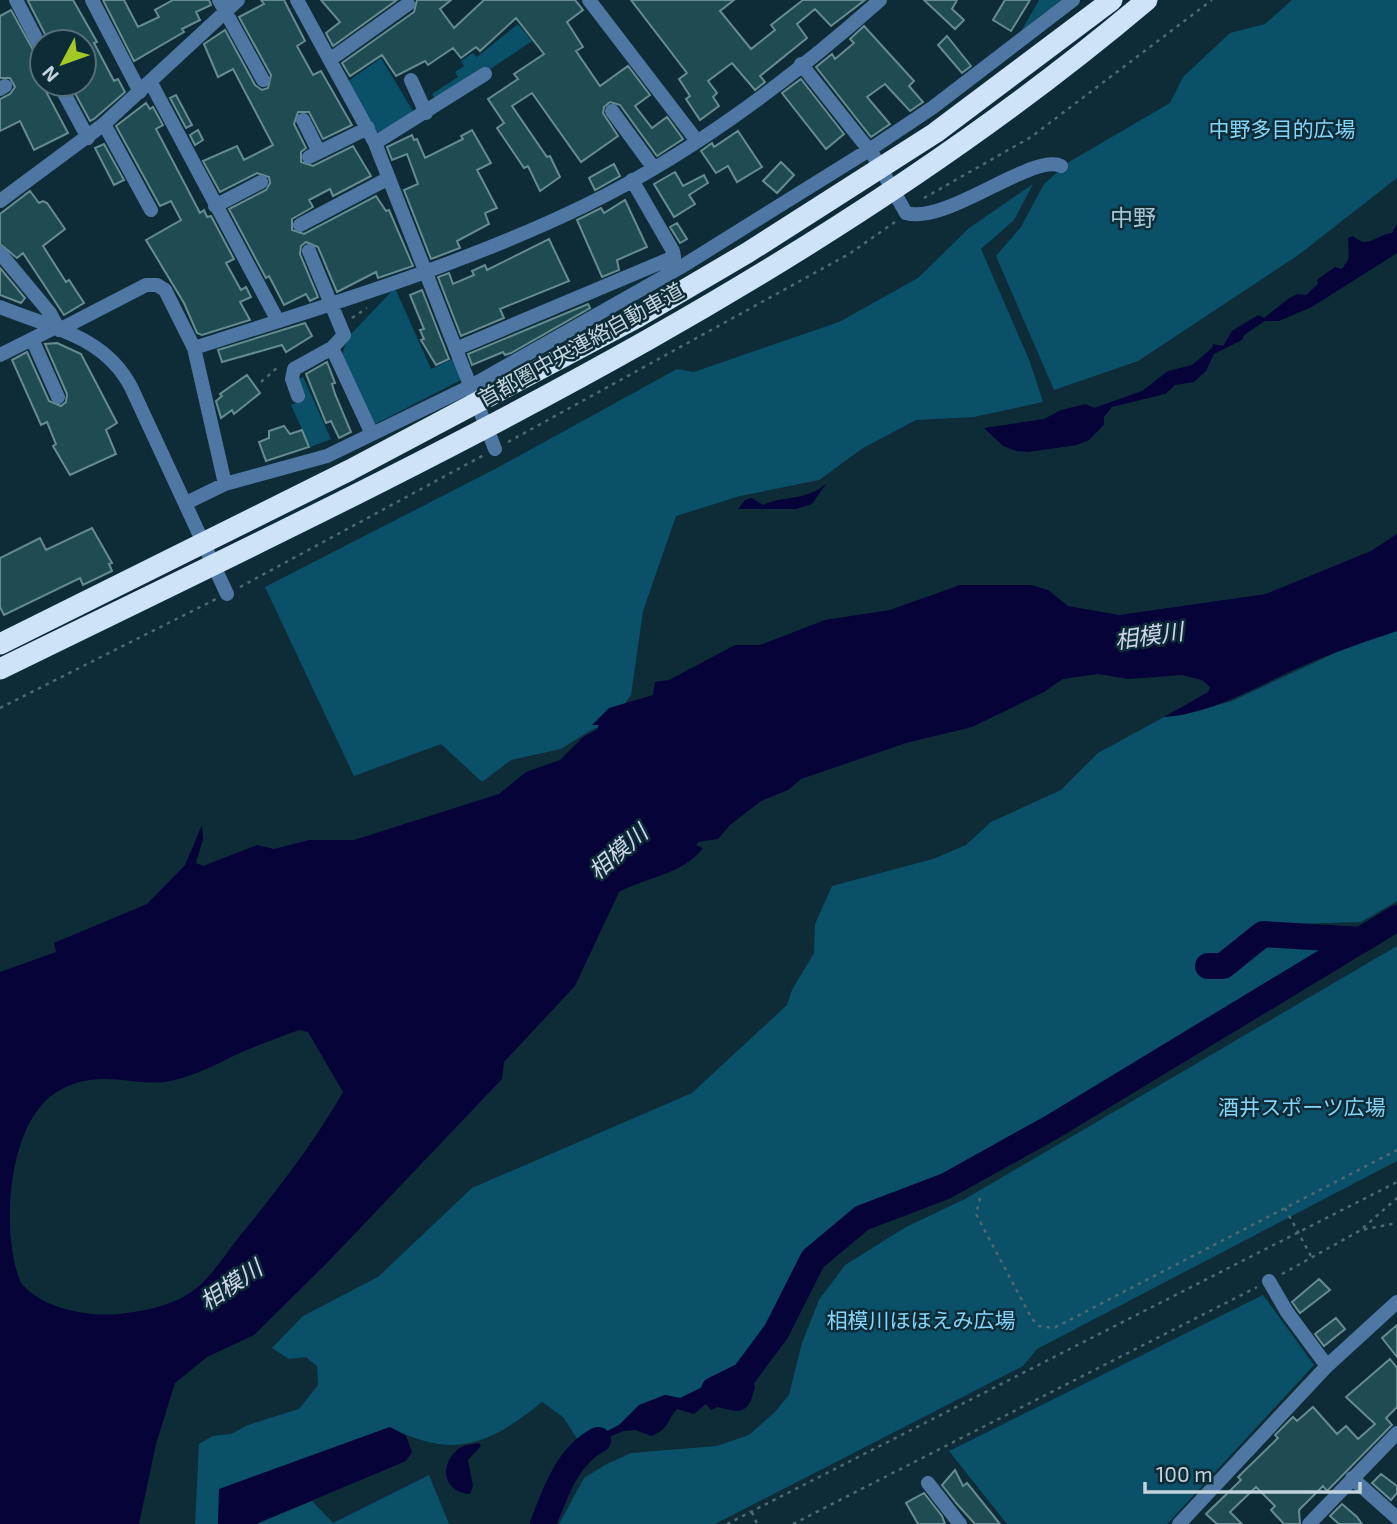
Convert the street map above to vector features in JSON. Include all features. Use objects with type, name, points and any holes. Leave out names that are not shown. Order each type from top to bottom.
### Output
[{"type":"highway","name":"首都圏中央連絡自動車道","points":[[0,644],[337,476],[638,317],[758,246],[935,133],[1112,0]]},
{"type":"highway","name":"首都圏中央連絡自動車道","points":[[0,669],[358,492],[541,397],[762,271],[951,148],[1147,0]]},
{"type":"street","points":[[16,0],[31,28]]},
{"type":"street","points":[[92,0],[215,206],[278,321]]},
{"type":"street","points":[[0,201],[88,138],[145,88],[223,6],[238,0]]},
{"type":"street","points":[[297,0],[368,128],[424,271],[458,348],[495,449]]},
{"type":"street","points":[[589,0],[697,141]]},
{"type":"street","points":[[194,348],[424,271],[583,206],[632,180],[747,109],[880,0]]},
{"type":"street","points":[[186,503],[225,484],[327,456],[471,386],[681,267],[869,150],[942,100],[1073,0]]},
{"type":"street","points":[[331,59],[408,4]]},
{"type":"street","points":[[223,6],[263,80]]},
{"type":"street","points":[[801,64],[869,150],[906,213],[932,213],[1010,181],[1038,165],[1054,162],[1061,166]]},
{"type":"street","points":[[375,144],[485,74]]},
{"type":"street","points":[[411,80],[426,113]]},
{"type":"street","points":[[67,98],[88,138]]},
{"type":"street","points":[[612,111],[653,167]]},
{"type":"street","points":[[303,120],[314,154],[368,128]]},
{"type":"street","points":[[104,124],[151,210]]},
{"type":"street","points":[[300,225],[389,178]]},
{"type":"street","points":[[458,348],[674,257],[632,180]]},
{"type":"street","points":[[215,206],[261,182]]},
{"type":"street","points":[[298,396],[292,379],[295,369],[332,348],[344,335],[333,303],[309,251]]},
{"type":"street","points":[[0,253],[50,313],[57,329]]},
{"type":"street","points":[[0,355],[146,285],[157,285],[171,297],[194,348],[225,484]]},
{"type":"street","points":[[0,307],[98,346],[117,362],[227,594]]},
{"type":"street","points":[[32,339],[58,397]]},
{"type":"street","points":[[332,348],[372,434]]},
{"type":"street","points":[[1269,1281],[1287,1312],[1327,1366]]},
{"type":"street","points":[[1179,1524],[1327,1366],[1397,1302]]},
{"type":"street","points":[[1309,1524],[1397,1433]]},
{"type":"street","points":[[1352,1478],[1397,1518]]},
{"type":"street","points":[[928,1483],[960,1524]]},
{"type":"path","points":[[980,1198],[976,1214],[1032,1319],[1047,1328],[1054,1328],[1397,1150]]},
{"type":"path","points":[[727,1524],[1397,1182]]},
{"type":"path","points":[[793,1524],[1312,1258],[1361,1230],[1397,1198]]},
{"type":"path","points":[[1285,1208],[1296,1233],[1312,1258]]},
{"type":"path","points":[[1361,1230],[1397,1223]]},
{"type":"path","points":[[752,1512],[757,1524]]},
{"type":"green space","points":[[1039,0],[1061,0],[1022,30]]},
{"type":"green space","name":"中野多目的広場","points":[[1292,0],[1397,0],[1397,178],[1297,256],[1138,361],[1054,390],[996,256],[1021,227],[1044,184],[1069,162],[1170,103],[1183,77],[1230,33],[1265,24]]},
{"type":"green space","points":[[518,24],[532,41],[486,72],[482,67],[435,99],[432,94],[458,77],[455,72],[464,66],[461,61],[473,53],[477,57]]},
{"type":"green space","points":[[381,58],[414,113],[379,132],[375,131],[347,82]]},
{"type":"green space","points":[[1033,184],[1014,220],[981,249],[1030,362],[1043,402],[974,417],[916,420],[863,448],[819,480],[740,496],[676,516],[643,611],[631,695],[611,722],[591,730],[561,749],[511,760],[482,782],[441,744],[354,776],[265,587],[497,468],[677,369],[694,372],[839,322],[918,278],[969,228]]},
{"type":"green space","points":[[395,288],[431,369],[453,359],[461,376],[459,381],[375,424],[341,358],[348,337]]},
{"type":"green space","points":[[303,377],[331,439],[310,447],[291,405],[303,400],[295,380]]},
{"type":"green space","points":[[1397,631],[1397,901],[1361,922],[1263,925],[1224,961],[1208,966],[1207,974],[1247,956],[1267,938],[1339,943],[1328,957],[956,1177],[927,1193],[900,1201],[873,1214],[814,1276],[786,1329],[769,1328],[752,1344],[739,1375],[719,1379],[680,1398],[665,1395],[639,1405],[619,1425],[594,1438],[583,1448],[563,1417],[542,1402],[505,1429],[470,1443],[433,1443],[390,1427],[220,1489],[218,1524],[195,1524],[199,1444],[213,1436],[231,1434],[248,1425],[299,1409],[318,1385],[317,1366],[306,1357],[289,1359],[272,1348],[303,1316],[378,1277],[472,1188],[692,1093],[787,1005],[792,990],[814,953],[815,924],[832,886],[933,859],[966,845],[991,822],[1061,790],[1098,753],[1164,717],[1182,715],[1232,701],[1348,647]]},
{"type":"green space","points":[[1397,946],[1397,1161],[1037,1349],[1023,1366],[715,1524],[559,1524],[584,1478],[605,1465],[631,1453],[717,1446],[749,1435],[775,1412],[789,1395],[802,1343],[819,1300],[845,1265],[906,1227],[965,1199]]},
{"type":"green space","points":[[1263,1295],[1314,1365],[1167,1524],[1007,1524],[949,1451]]},
{"type":"green space","points":[[429,1475],[449,1524],[256,1524],[312,1501],[333,1523]]},
{"type":"water","points":[[1397,224],[1397,253],[1312,307],[1279,321],[1265,321],[1244,335],[1242,340],[1214,354],[1206,371],[1194,382],[1175,385],[1165,394],[1112,407],[1104,417],[1104,425],[1089,440],[1077,445],[1028,452],[1016,451],[1003,446],[984,428],[1044,419],[1061,410],[1086,404],[1094,408],[1142,391],[1168,371],[1192,365],[1212,348],[1213,344],[1223,346],[1232,331],[1258,315],[1264,318],[1297,294],[1306,295],[1318,284],[1317,280],[1335,267],[1342,269],[1349,258],[1348,238],[1353,236],[1368,242],[1392,233]]},
{"type":"water","points":[[826,484],[812,504],[796,509],[738,509],[745,500],[752,498],[763,505],[802,496]]},
{"type":"water","name":"相模川","points":[[1397,534],[1397,631],[1312,662],[1217,705],[1182,715],[1164,717],[1208,692],[1210,687],[1202,680],[1182,675],[1129,679],[1098,674],[1063,679],[1044,692],[972,727],[906,743],[801,779],[788,790],[761,801],[730,825],[718,839],[698,842],[696,845],[703,848],[685,864],[619,892],[575,986],[504,1062],[502,1079],[327,1263],[254,1335],[207,1357],[175,1383],[156,1444],[139,1524],[0,1524],[0,972],[56,952],[54,943],[147,904],[185,865],[202,825],[203,839],[196,863],[203,866],[257,845],[274,849],[309,840],[354,840],[499,794],[526,772],[560,760],[583,737],[598,729],[598,725],[592,725],[609,708],[653,695],[655,682],[669,680],[735,645],[760,645],[825,620],[890,610],[960,585],[1031,585],[1048,590],[1068,606],[1119,615],[1266,594],[1371,551]],"holes":[[[299,1030],[308,1032],[343,1092],[292,1169],[200,1285],[186,1296],[168,1304],[107,1315],[53,1305],[30,1292],[21,1283],[14,1262],[11,1236],[13,1178],[19,1150],[29,1124],[43,1103],[62,1089],[92,1080],[171,1081]]]},
{"type":"water","points":[[749,1376],[755,1386],[750,1402],[743,1410],[717,1407],[711,1410],[706,1404],[694,1414],[677,1409],[658,1433],[652,1436],[635,1430],[623,1431],[589,1446],[579,1463],[572,1462],[578,1451],[594,1438],[619,1425],[639,1405],[665,1395],[680,1398],[719,1379]]},
{"type":"water","points":[[390,1427],[406,1436],[412,1452],[406,1461],[256,1524],[218,1524],[219,1489]]},
{"type":"water","points":[[479,1443],[481,1446],[468,1460],[473,1486],[470,1494],[454,1489],[447,1478],[448,1463],[460,1448]]},
{"type":"building","points":[[73,0],[89,28],[42,28],[28,1]]},
{"type":"building","points":[[103,0],[124,0],[138,27],[159,17],[155,10],[173,0],[209,0],[211,5],[196,12],[200,20],[182,29],[184,32],[134,61]]},
{"type":"building","points":[[261,0],[284,0],[305,41],[297,46],[313,75],[321,71],[352,125],[323,139],[309,112],[298,112],[294,124],[306,148],[301,152],[301,162],[313,166],[353,146],[371,176],[333,196],[330,189],[309,200],[313,207],[292,219],[292,230],[304,234],[376,196],[386,211],[389,210],[413,266],[378,278],[376,272],[337,292],[318,247],[306,242],[301,246],[300,254],[318,297],[310,301],[306,294],[284,305],[269,276],[266,278],[229,209],[266,190],[270,183],[269,177],[257,173],[220,192],[203,161],[237,146],[244,160],[273,145],[233,69],[218,77],[204,44],[225,30],[255,85],[262,90],[268,88],[271,75],[239,17],[264,4]]},
{"type":"building","points":[[321,0],[397,0],[333,46],[326,33],[340,22]]},
{"type":"building","points":[[417,0],[451,0],[440,9],[454,28],[484,0],[575,0],[583,10],[567,22],[583,47],[576,51],[600,86],[628,66],[650,95],[635,106],[652,128],[667,117],[683,139],[657,156],[620,105],[610,102],[604,107],[603,113],[618,136],[581,162],[532,93],[512,106],[547,157],[550,156],[560,177],[540,191],[528,166],[524,168],[497,128],[504,123],[488,99],[518,79],[514,74],[544,54],[516,18],[480,51],[476,47],[461,58],[453,48],[428,65],[425,61],[396,76],[382,55],[350,76],[348,73],[342,63],[414,12]]},
{"type":"building","points":[[631,0],[734,0],[720,11],[751,49],[775,30],[771,25],[803,0],[865,0],[831,26],[815,9],[797,24],[807,38],[760,76],[765,82],[755,90],[732,63],[708,81],[717,93],[713,97],[719,106],[700,120],[686,99],[690,96],[679,79],[687,73]]},
{"type":"building","points":[[924,0],[957,0],[952,9],[964,20],[955,29]]},
{"type":"building","points":[[1005,0],[1030,0],[1011,31],[993,20]]},
{"type":"building","points":[[11,10],[28,41],[28,98],[49,98],[68,133],[34,150],[20,121],[0,131],[0,99],[10,94],[15,87],[10,78],[0,78],[0,16]]},
{"type":"building","points":[[864,26],[914,81],[909,86],[923,102],[910,111],[885,84],[867,97],[890,124],[871,137],[816,67],[832,54],[835,59],[854,43],[850,39]]},
{"type":"building","points":[[947,36],[971,66],[962,73],[938,45]]},
{"type":"building","points":[[98,51],[114,81],[118,79],[125,92],[90,121],[78,98],[98,98]]},
{"type":"building","points":[[801,79],[844,134],[826,149],[782,93]]},
{"type":"building","points":[[176,95],[192,125],[186,128],[170,98]]},
{"type":"building","points":[[146,103],[150,109],[153,107],[163,125],[156,129],[200,213],[204,210],[207,217],[211,216],[234,259],[226,263],[241,290],[246,287],[251,297],[240,302],[250,320],[202,335],[197,333],[184,303],[146,240],[181,220],[171,201],[160,206],[116,126]]},
{"type":"building","points":[[198,130],[203,140],[195,145],[190,135]]},
{"type":"building","points":[[472,130],[491,163],[477,170],[497,208],[485,213],[489,224],[457,241],[460,248],[431,259],[404,190],[418,184],[407,154],[392,160],[387,147],[412,135],[414,140],[417,139],[425,158],[463,139],[461,136]]},
{"type":"building","points":[[738,131],[762,167],[737,182],[728,166],[716,173],[701,151],[712,143],[714,147]]},
{"type":"building","points":[[104,144],[124,180],[114,185],[95,148]]},
{"type":"building","points":[[781,162],[794,175],[777,193],[763,181]]},
{"type":"building","points":[[614,164],[620,176],[595,190],[589,178]]},
{"type":"building","points":[[675,172],[683,186],[704,175],[708,183],[689,195],[695,204],[674,217],[654,184]]},
{"type":"building","points":[[30,191],[39,203],[47,203],[65,229],[43,246],[66,282],[69,280],[84,303],[64,315],[23,253],[17,258],[0,244],[0,214]]},
{"type":"building","points":[[625,200],[647,247],[617,260],[619,270],[602,277],[577,220],[601,208],[604,213]]},
{"type":"building","points":[[677,223],[687,239],[680,243],[670,227]]},
{"type":"building","points":[[549,239],[569,281],[500,309],[504,318],[461,336],[438,277],[449,273],[453,284],[474,275],[472,271],[485,265],[487,270]]},
{"type":"building","points":[[0,268],[25,298],[21,303],[0,295]]},
{"type":"building","points":[[422,290],[449,359],[436,365],[421,340],[424,339],[420,330],[424,329],[410,295]]},
{"type":"building","points":[[588,304],[590,308],[511,353],[505,355],[503,352],[472,365],[468,354]]},
{"type":"building","points":[[305,323],[312,336],[286,352],[282,345],[222,362],[218,350]]},
{"type":"building","points":[[57,343],[81,354],[117,423],[106,430],[116,454],[70,475],[53,446],[56,444],[47,422],[41,425],[12,360],[27,352],[49,401],[61,406],[66,402],[67,394],[45,344]]},
{"type":"building","points":[[327,362],[335,383],[332,384],[335,394],[351,432],[339,438],[331,421],[326,423],[306,374]]},
{"type":"building","points":[[247,375],[260,393],[234,414],[232,410],[221,418],[216,401],[222,396],[220,394]]},
{"type":"building","points":[[284,426],[290,434],[302,430],[309,447],[266,461],[259,442],[269,438],[269,431]]},
{"type":"building","points":[[92,528],[112,563],[109,564],[112,571],[83,585],[80,578],[4,615],[0,607],[0,558],[40,538],[46,550]]},
{"type":"building","points":[[1319,1279],[1330,1290],[1300,1313],[1292,1302]]},
{"type":"building","points":[[1336,1318],[1345,1329],[1324,1346],[1315,1334]]},
{"type":"building","points":[[1397,1325],[1397,1357],[1382,1338]]},
{"type":"building","points":[[1390,1359],[1397,1368],[1397,1407],[1386,1418],[1392,1425],[1327,1491],[1323,1486],[1299,1510],[1300,1524],[1284,1524],[1271,1510],[1275,1506],[1256,1487],[1230,1512],[1242,1524],[1217,1524],[1206,1514],[1241,1480],[1238,1477],[1278,1438],[1275,1435],[1293,1417],[1297,1421],[1313,1407],[1337,1434],[1346,1426],[1358,1439],[1375,1424],[1346,1397]]},
{"type":"building","points":[[955,1470],[963,1486],[967,1483],[1000,1524],[975,1524],[957,1504],[942,1485]]},
{"type":"building","points":[[1381,1474],[1397,1486],[1397,1493],[1391,1500],[1372,1483]]},
{"type":"building","points":[[924,1493],[945,1524],[918,1524],[906,1503]]},
{"type":"building","points":[[1342,1504],[1362,1524],[1339,1524],[1330,1516]]},
{"type":"waterway","points":[[714,1390],[744,1375],[776,1332],[813,1259],[862,1218],[946,1186],[1052,1127],[1397,918]]},
{"type":"waterway","points":[[1208,966],[1223,966],[1263,934],[1361,940]]},
{"type":"waterway","points":[[543,1524],[570,1466],[587,1447],[598,1440]]},
{"type":"district","name":"中野","points":[[1133,218]]},
{"type":"park label","name":"酒井スポーツ広場","points":[[1302,1108]]},
{"type":"park label","name":"相模川ほほえみ広場","points":[[921,1321]]}]
